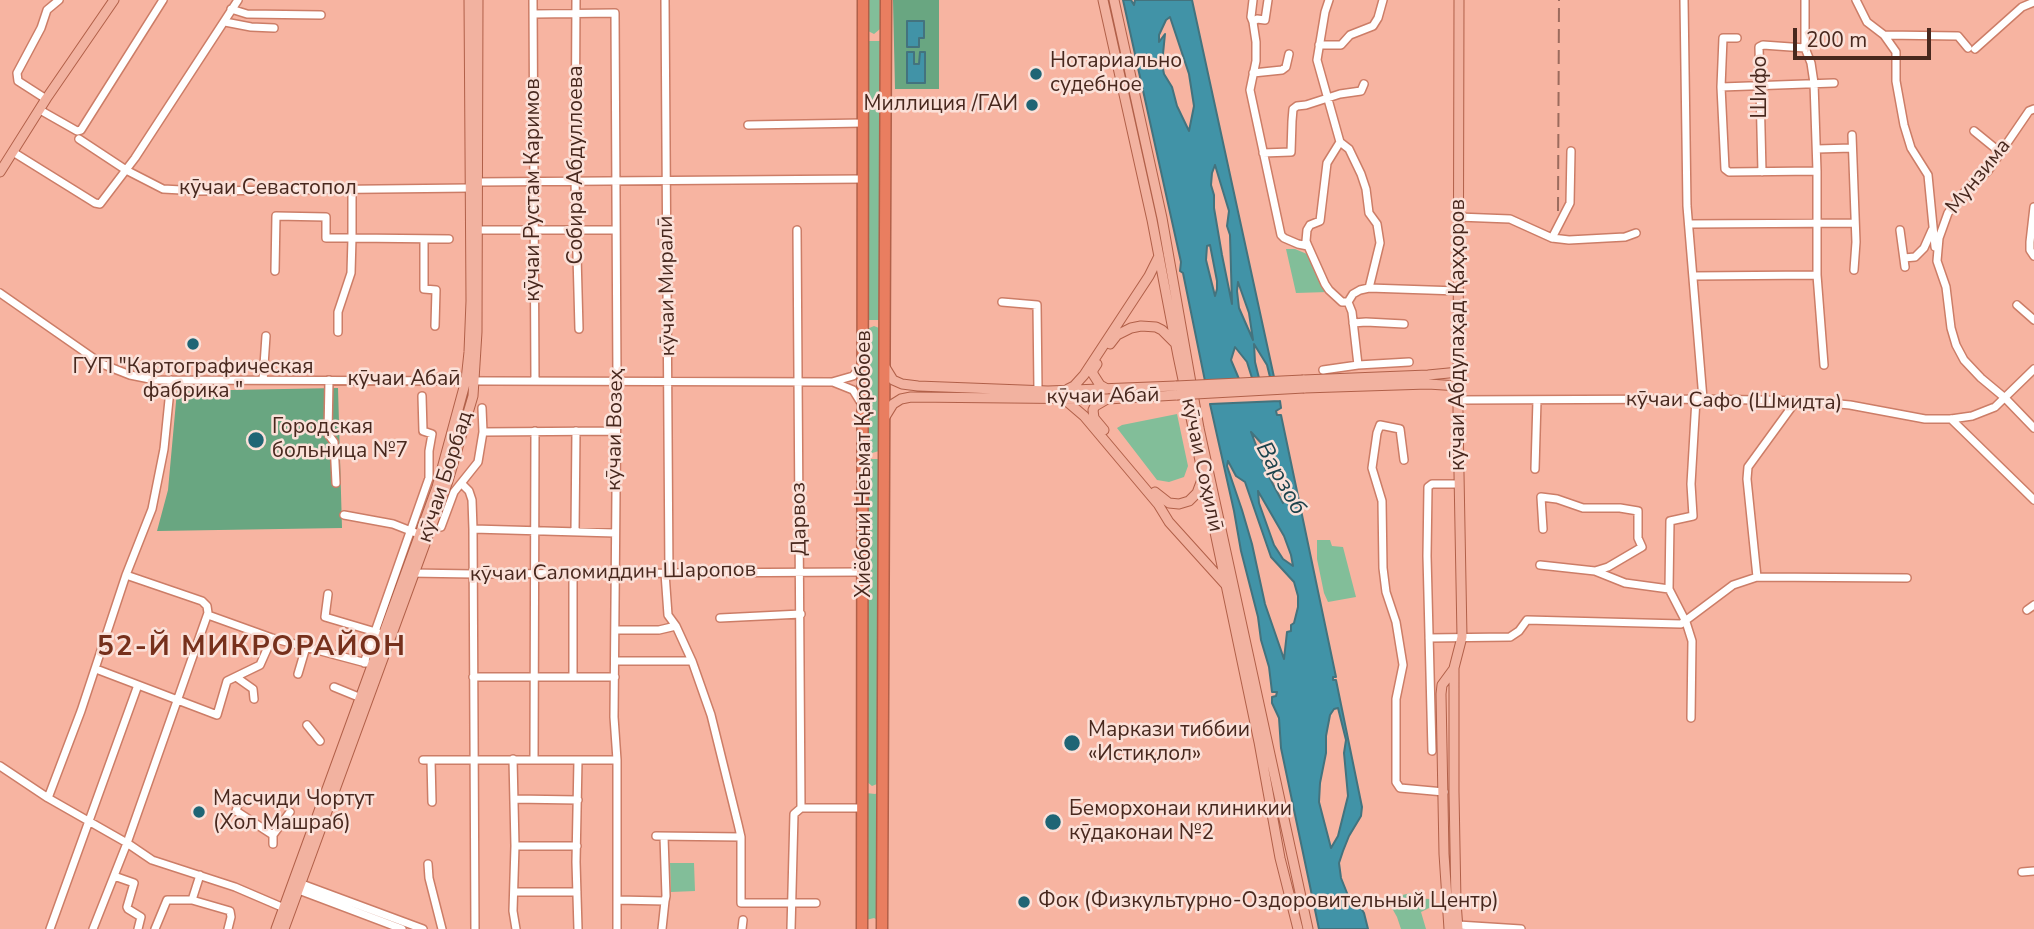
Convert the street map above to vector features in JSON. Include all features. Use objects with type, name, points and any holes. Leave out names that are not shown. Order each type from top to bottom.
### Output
[{"type":"highway","name":"Хиёбони Неъмат Қаробоев","points":[[862,929],[863,0]]},
{"type":"highway","name":"Хиёбони Неъмат Қаробоев","points":[[882,928],[886,0]]},
{"type":"highway","points":[[863,29],[872,39],[877,39],[886,29]]},
{"type":"highway","points":[[863,328],[868,323],[875,322],[884,328]]},
{"type":"highway","points":[[863,451],[876,457],[884,450]]},
{"type":"highway","points":[[862,782],[874,791],[883,781]]},
{"type":"highway","points":[[862,929],[871,921],[882,928]]},
{"type":"main road","points":[[0,172],[114,0]]},
{"type":"main road","name":"кӯчаи Борбад","points":[[284,929],[360,698],[368,664],[379,633],[410,572],[416,533],[437,488],[470,381],[477,332],[478,230],[474,185],[469,0]]},
{"type":"main road","name":"кӯчаи Борбад","points":[[276,929],[296,886],[410,572],[448,481],[472,396],[471,301],[478,0]]},
{"type":"main road","name":"кӯчаи Соҳилӣ","points":[[1103,0],[1159,256],[1284,876],[1298,929]]},
{"type":"main road","points":[[1114,0],[1162,218],[1199,428],[1308,929]]},
{"type":"main road","name":"кӯчаи Абдулаҳад Қаҳҳоров","points":[[1455,928],[1454,668],[1462,637],[1458,400],[1459,0]]},
{"type":"main road","points":[[1122,88],[1126,91],[1133,85]]},
{"type":"main road","points":[[1128,112],[1139,110]]},
{"type":"main road","points":[[1159,256],[1149,276],[1084,375],[1064,394],[1158,504],[1169,522],[1226,586]]},
{"type":"main road","points":[[1176,344],[1156,327],[1131,328],[1117,335],[1093,370],[1096,379],[1108,394],[1095,406],[1094,418],[1158,497],[1169,503],[1179,504],[1189,500],[1197,492],[1203,475]]},
{"type":"main road","name":"кӯчаи Абаӣ","points":[[884,365],[893,380],[902,384],[1038,390],[1064,394]]},
{"type":"main road","name":"кӯчаи Абаӣ","points":[[884,419],[893,404],[911,397],[1108,394],[1304,384],[1459,372]]},
{"type":"main road","name":"кӯчаи Абаӣ","points":[[1304,384],[1459,386]]},
{"type":"main road","name":"кӯчаи Абдулаҳад Қаҳҳоров","points":[[1454,668],[1442,685],[1444,853],[1455,928]]},
{"type":"main road","points":[[1284,876],[1296,873]]},
{"type":"street","points":[[46,99],[18,81],[17,74],[41,28],[47,10],[59,0]]},
{"type":"street","points":[[40,110],[77,131],[81,130],[163,0]]},
{"type":"street","points":[[13,152],[100,204],[126,170],[238,0]]},
{"type":"street","name":"кӯчаи Рустам Каримов","points":[[533,0],[535,379]]},
{"type":"street","name":"Собира Абдуллоева","points":[[576,0],[575,181],[579,329]]},
{"type":"street","name":"кӯчаи Миралӣ","points":[[665,0],[669,380],[668,615],[692,661],[711,715],[741,837],[741,903],[791,903]]},
{"type":"street","points":[[1253,0],[1251,17],[1256,42],[1256,61],[1250,81],[1250,95],[1281,235],[1284,239],[1308,246]]},
{"type":"street","points":[[1253,22],[1257,19],[1265,20],[1268,0]]},
{"type":"street","points":[[1329,0],[1317,60],[1340,142],[1349,149],[1361,174],[1369,214],[1377,224],[1380,243],[1369,288]]},
{"type":"street","points":[[1319,46],[1340,46],[1350,34],[1373,26],[1383,0]]},
{"type":"street","points":[[1684,0],[1685,120],[1699,399],[1691,484],[1693,516],[1670,521],[1669,589],[1686,622],[1692,641],[1691,718]]},
{"type":"street","points":[[1805,0],[1805,48],[1814,83],[1817,275],[1824,365]]},
{"type":"street","points":[[1856,0],[1867,22],[1884,35],[1896,52],[1896,81],[1904,125],[1911,148],[1928,175],[1937,261]]},
{"type":"street","points":[[1884,35],[1958,36],[1972,48],[2022,6],[2034,2]]},
{"type":"street","points":[[231,9],[247,14],[321,15]]},
{"type":"street","name":"кӯчаи Возеҳ","points":[[534,14],[615,13],[617,380],[614,717],[617,760],[617,929]]},
{"type":"street","points":[[225,22],[274,28]]},
{"type":"street","points":[[1737,38],[1723,38],[1721,86],[1725,169],[1729,172],[1817,171]]},
{"type":"street","name":"Шифо","points":[[1762,172],[1759,47],[1805,48]]},
{"type":"street","points":[[1253,73],[1282,70],[1286,67],[1289,54]]},
{"type":"street","points":[[1263,153],[1292,152],[1293,109],[1297,106],[1361,91],[1364,83]]},
{"type":"street","points":[[1721,86],[1834,83]]},
{"type":"street","name":"Мунзима","points":[[2034,109],[2029,111],[1988,171],[1966,190],[1948,213],[1939,238],[1937,261],[1946,287],[1951,328],[1964,360],[2034,428]]},
{"type":"street","points":[[748,125],[863,123]]},
{"type":"street","points":[[1974,131],[2001,153]]},
{"type":"street","points":[[1852,135],[1856,242],[1854,270]]},
{"type":"street","name":"кӯчаи Севастопол","points":[[79,139],[126,170],[163,189],[200,191],[352,189],[533,181],[863,179]]},
{"type":"street","points":[[1340,142],[1327,163],[1320,220],[1310,225],[1307,230],[1308,246],[1329,290],[1342,302],[1348,302]]},
{"type":"street","points":[[1817,149],[1852,148]]},
{"type":"street","points":[[1552,238],[1570,203],[1571,151]]},
{"type":"street","points":[[338,331],[338,312],[351,273],[352,189]]},
{"type":"street","points":[[2034,207],[2031,242],[2034,256]]},
{"type":"street","points":[[275,271],[276,216],[326,218],[326,238],[449,239]]},
{"type":"street","points":[[1458,217],[1510,219],[1552,238],[1569,240],[1613,239],[1636,233]]},
{"type":"street","points":[[1689,225],[1854,223]]},
{"type":"street","points":[[1900,230],[1905,262],[1924,248],[1932,229]]},
{"type":"street","points":[[478,230],[616,230]]},
{"type":"street","name":"Дарвоз","points":[[791,929],[794,814],[801,808],[797,230]]},
{"type":"street","points":[[424,239],[424,289],[436,290],[435,326]]},
{"type":"street","points":[[1693,276],[1817,275]]},
{"type":"street","points":[[1358,365],[1348,302],[1353,294],[1369,288],[1458,291]]},
{"type":"street","name":"кӯчаи Абаӣ","points":[[0,293],[102,364],[130,375],[155,380],[535,379],[832,382]]},
{"type":"street","points":[[1002,302],[1037,305],[1038,390]]},
{"type":"street","points":[[2017,305],[2033,317]]},
{"type":"street","points":[[1353,323],[1404,324]]},
{"type":"street","points":[[263,380],[266,336]]},
{"type":"street","points":[[832,382],[853,376],[863,362]]},
{"type":"street","points":[[1323,370],[1409,362]]},
{"type":"street","name":"кӯчаи Сафо (Шмидта)","points":[[1458,400],[1796,401],[1850,405],[1924,419],[1951,419],[1972,416],[1994,407],[2034,369]]},
{"type":"street","points":[[48,798],[96,669],[126,575],[152,509],[164,450],[171,380]]},
{"type":"street","points":[[329,380],[328,434],[334,442],[336,483]]},
{"type":"street","points":[[832,382],[853,390],[863,408]]},
{"type":"street","points":[[328,594],[325,617],[379,633],[416,533],[429,478],[432,434],[423,431],[422,396]]},
{"type":"street","points":[[1535,469],[1537,400]]},
{"type":"street","points":[[1757,577],[1748,467],[1796,401]]},
{"type":"street","points":[[441,527],[454,492],[478,462],[483,432],[482,408]]},
{"type":"street","points":[[1951,419],[2034,500]]},
{"type":"street","points":[[1404,460],[1400,429],[1380,425],[1372,468],[1382,502],[1382,568],[1386,592],[1396,622],[1403,665],[1396,699],[1396,782],[1400,788],[1444,792]]},
{"type":"street","points":[[534,759],[535,431]]},
{"type":"street","points":[[575,532],[576,431]]},
{"type":"street","points":[[483,432],[616,431]]},
{"type":"street","points":[[462,484],[472,500],[473,528],[475,929]]},
{"type":"street","points":[[1432,751],[1428,488],[1432,484],[1459,484]]},
{"type":"street","points":[[1543,529],[1541,497],[1557,499],[1583,508],[1638,511],[1638,538],[1642,547],[1608,567],[1595,571]]},
{"type":"street","points":[[344,515],[393,524],[416,533]]},
{"type":"street","points":[[473,528],[615,533]]},
{"type":"street","points":[[1540,565],[1595,571],[1625,583],[1669,589]]},
{"type":"street","name":"кӯчаи Саломиддин Шаропов","points":[[410,572],[473,575],[863,572]]},
{"type":"street","points":[[573,574],[573,677]]},
{"type":"street","points":[[93,929],[127,843],[208,615],[207,606],[202,601],[126,575]]},
{"type":"street","points":[[1429,638],[1510,637],[1519,631],[1527,620],[1674,625],[1686,622],[1733,585],[1757,577],[1907,578]]},
{"type":"street","points":[[720,618],[801,614]]},
{"type":"street","points":[[208,615],[272,638],[368,664]]},
{"type":"street","points":[[615,630],[659,630],[676,626]]},
{"type":"street","points":[[96,669],[217,715],[227,681],[260,665],[272,638]]},
{"type":"street","points":[[298,674],[306,648]]},
{"type":"street","points":[[615,661],[692,661]]},
{"type":"street","points":[[236,677],[253,689],[254,699]]},
{"type":"street","points":[[473,677],[615,677]]},
{"type":"street","points":[[50,929],[138,685]]},
{"type":"street","points":[[334,687],[360,698]]},
{"type":"street","points":[[307,725],[320,740]]},
{"type":"street","points":[[432,802],[427,760],[617,760]]},
{"type":"street","points":[[513,760],[513,911],[516,929]]},
{"type":"street","points":[[578,760],[578,929]]},
{"type":"street","points":[[0,766],[152,860],[200,875],[284,908]]},
{"type":"street","points":[[514,799],[578,800]]},
{"type":"street","points":[[238,805],[236,811],[273,839],[290,812]]},
{"type":"street","points":[[801,808],[862,807]]},
{"type":"street","points":[[662,929],[666,896],[660,836],[741,837]]},
{"type":"street","points":[[515,846],[577,846]]},
{"type":"street","points":[[428,864],[442,929]]},
{"type":"street","points":[[2022,872],[2034,871]]},
{"type":"street","points":[[192,900],[200,875]]},
{"type":"street","points":[[114,876],[134,883],[127,907],[141,917],[138,929]]},
{"type":"street","points":[[296,886],[402,929]]},
{"type":"street","points":[[296,886],[423,929]]},
{"type":"street","points":[[514,892],[577,892]]},
{"type":"street","points":[[155,929],[167,900],[192,900],[230,911],[228,929]]},
{"type":"street","points":[[617,900],[664,901]]},
{"type":"street","points":[[791,903],[816,903]]},
{"type":"street","points":[[741,929],[743,920]]},
{"type":"street","points":[[1455,928],[1521,929]]},
{"type":"green space","points":[[868,0],[880,0],[880,29],[874,34],[868,31]]},
{"type":"green space","points":[[893,0],[939,0],[939,89],[895,89]]},
{"type":"green space","points":[[868,41],[880,41],[880,320],[867,320]]},
{"type":"green space","points":[[1286,249],[1307,254],[1328,292],[1296,293]]},
{"type":"green space","points":[[874,326],[879,328],[879,451],[872,453],[868,451],[867,329]]},
{"type":"green space","name":"Городская больница №7","points":[[338,388],[342,528],[157,531],[168,490],[177,391]]},
{"type":"green space","points":[[1177,414],[1188,466],[1184,477],[1169,482],[1157,480],[1117,428]]},
{"type":"green space","points":[[867,459],[879,459],[879,780],[872,786],[866,781]]},
{"type":"green space","points":[[1317,540],[1330,540],[1332,546],[1343,547],[1356,597],[1328,602],[1317,559]]},
{"type":"green space","points":[[866,793],[878,793],[878,920],[866,920]]},
{"type":"green space","points":[[670,863],[694,863],[695,891],[671,892]]},
{"type":"green space","points":[[1411,893],[1413,898],[1430,899],[1431,907],[1421,912],[1426,929],[1401,929],[1388,901]]},
{"type":"water","points":[[1123,0],[1131,0],[1134,5],[1135,0],[1192,0],[1274,377],[1270,377],[1267,365],[1254,344],[1259,378],[1252,378],[1247,362],[1235,347],[1231,360],[1239,379],[1205,381],[1183,273],[1180,271],[1181,262]],"holes":[[[1170,17],[1189,74],[1194,106],[1189,131],[1177,106],[1172,87],[1164,74],[1162,64],[1165,34],[1159,42],[1159,35]],[[1215,165],[1229,211],[1227,226],[1230,235],[1232,304],[1214,208],[1212,173]],[[1210,245],[1217,281],[1215,296],[1206,260],[1207,246]],[[1238,282],[1249,313],[1253,340],[1239,308]]]},
{"type":"water","points":[[907,21],[924,21],[924,38],[919,38],[919,47],[907,47]]},
{"type":"water","points":[[907,52],[914,52],[914,64],[919,64],[920,52],[925,52],[925,83],[907,83]]},
{"type":"water","points":[[1280,401],[1281,408],[1276,411],[1277,415],[1281,415],[1336,677],[1333,677],[1333,680],[1336,680],[1362,807],[1361,816],[1349,836],[1339,863],[1341,878],[1349,898],[1359,905],[1364,913],[1368,929],[1319,929],[1281,748],[1279,718],[1272,703],[1272,697],[1276,696],[1277,692],[1272,692],[1269,667],[1210,404]],"holes":[[[1251,432],[1276,459],[1280,469],[1283,503],[1266,471]],[[1228,461],[1236,476],[1245,482],[1271,557],[1294,582],[1298,607],[1291,631],[1287,632],[1284,659],[1265,604],[1252,544],[1227,466]],[[1258,491],[1284,536],[1293,566],[1283,559],[1274,545],[1259,503]],[[1338,708],[1346,740],[1344,753],[1348,796],[1338,836],[1331,848],[1319,802],[1326,736],[1330,715]]]},
{"type":"railway","points":[[1558,211],[1559,0]]},
{"type":"place","name":"Нотариально судебное","points":[[1036,74]]},
{"type":"place","name":"Миллиция /ГАИ","points":[[1032,105]]},
{"type":"place","name":"ГУП \"Картографическая фабрика \"","points":[[193,344]]},
{"type":"place","name":"Городская больница №7","points":[[256,440]]},
{"type":"place","name":"Маркази тиббии «Истиқлол»","points":[[1072,743]]},
{"type":"place","name":"Масчиди Чортут (Хол Машраб)","points":[[199,812]]},
{"type":"place","name":"Беморхонаи клиникии кӯдаконаи №2","points":[[1053,822]]},
{"type":"place","name":"Фок (Физкультурно-Оздоровительный Центр)","points":[[1024,902]]},
{"type":"district","name":"52-Й МИКРОРАЙОН","points":[[252,648]]},
{"type":"water label","name":"Варзоб","points":[[1280,479]]}]
